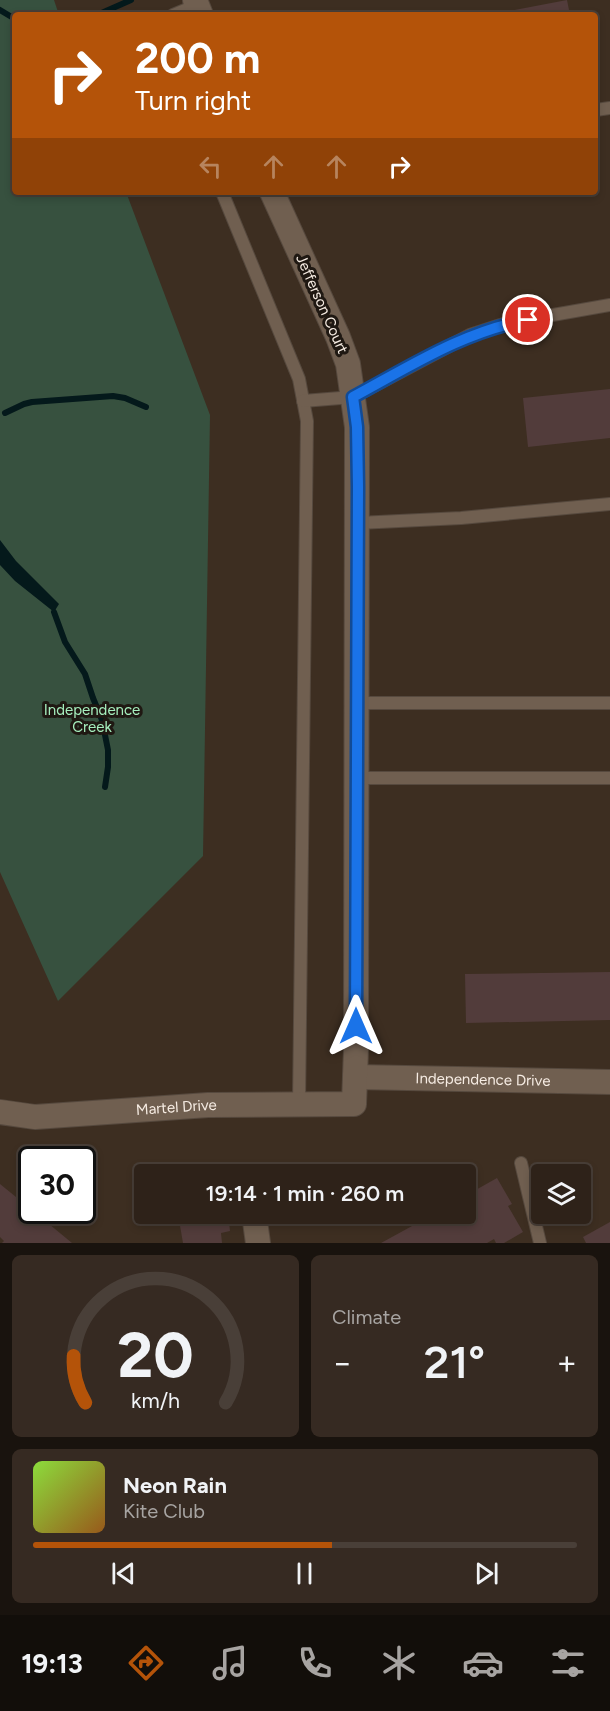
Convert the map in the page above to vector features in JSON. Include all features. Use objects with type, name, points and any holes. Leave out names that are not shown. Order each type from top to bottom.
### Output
[{"type":"street","name":"Jefferson Court","points":[[275,195],[348,364],[357,427],[354,1104]]},
{"type":"street","name":"Independence Drive","points":[[355,1077],[610,1082]]},
{"type":"street","name":"Martel Drive","points":[[0,1112],[35,1117],[208,1105],[354,1104]]},
{"type":"street","points":[[255,1224],[258,1243]]},
{"type":"lane","points":[[181,12],[198,6]]},
{"type":"lane","points":[[223,195],[299,379],[307,421],[299,1105]]},
{"type":"lane","points":[[303,401],[353,397],[471,335],[507,323],[610,305]]},
{"type":"lane","points":[[358,523],[461,518],[610,504]]},
{"type":"lane","points":[[357,703],[610,703]]},
{"type":"lane","points":[[357,778],[610,778]]},
{"type":"lane","points":[[521,1163],[540,1243]]},
{"type":"green space","name":"Independence Creek","points":[[0,0],[54,0],[58,12],[12,12],[12,195],[127,195],[210,415],[203,856],[58,1001],[0,872]]},
{"type":"shaded area","points":[[0,540],[16,561],[59,604],[54,612],[15,581],[0,565]]},
{"type":"building","points":[[567,0],[569,12],[504,12]]},
{"type":"building","points":[[610,389],[610,438],[528,447],[523,398]]},
{"type":"building","points":[[610,972],[610,1020],[466,1023],[465,974]]},
{"type":"building","points":[[497,1178],[512,1204],[508,1206],[523,1232],[504,1243],[496,1243],[494,1239],[487,1243],[381,1243],[416,1224],[476,1224],[476,1190]]},
{"type":"building","points":[[0,1184],[18,1199],[18,1224],[49,1224],[72,1243],[2,1243],[4,1241],[0,1237]]},
{"type":"building","points":[[610,1222],[610,1243],[586,1243],[583,1237]]},
{"type":"building","points":[[180,1224],[229,1224],[230,1231],[221,1233],[222,1243],[183,1243]]},
{"type":"waterway","points":[[104,12],[131,0]]},
{"type":"waterway","points":[[0,10],[12,17]]},
{"type":"waterway","points":[[5,413],[32,402],[113,396],[125,398],[146,407]]},
{"type":"waterway","points":[[54,612],[65,642],[85,674],[102,720],[108,750],[105,787]]},
{"type":"route","points":[[356,1026],[358,487],[357,427],[353,397],[471,335],[507,323],[528,320]]}]
